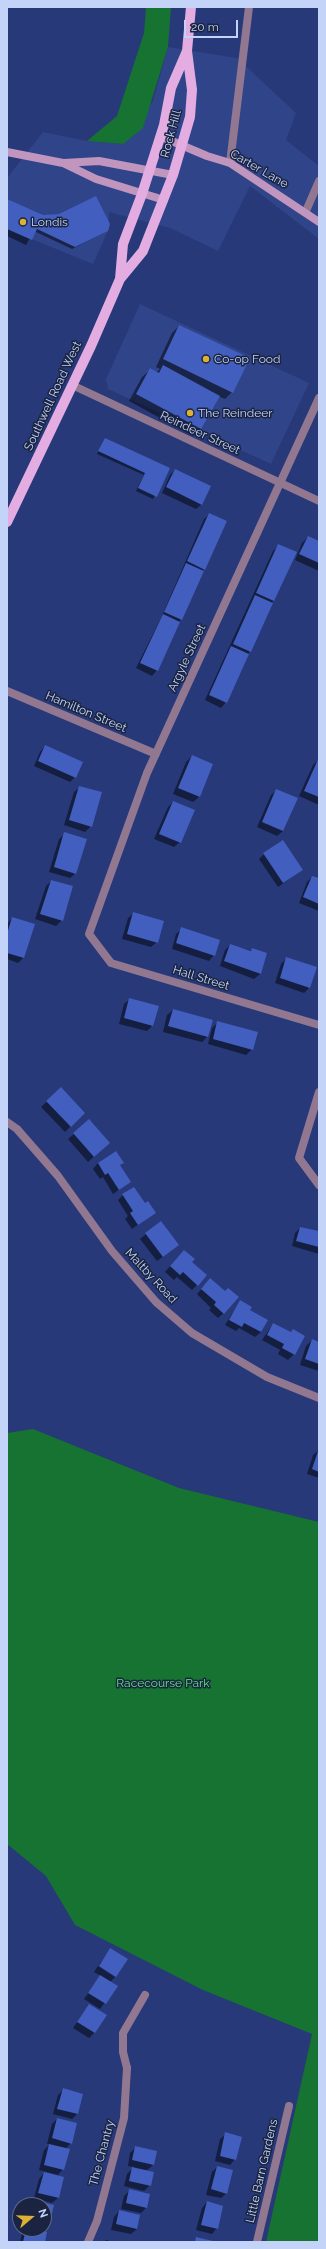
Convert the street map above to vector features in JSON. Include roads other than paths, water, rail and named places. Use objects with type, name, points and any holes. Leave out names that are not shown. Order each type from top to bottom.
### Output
[{"type":"main road","name":"Rock Hill","points":[[173,175],[190,117],[192,90],[187,51],[191,7]]},
{"type":"main road","name":"Rock Hill","points":[[149,170],[160,136],[171,88],[187,51]]},
{"type":"main road","name":"Carter Lane","points":[[160,136],[207,156],[230,162],[306,211],[319,222]]},
{"type":"main road","points":[[7,152],[63,163],[98,161],[173,175]]},
{"type":"main road","points":[[63,163],[96,179],[164,200]]},
{"type":"main road","name":"Southwell Road West","points":[[120,279],[123,244],[142,194],[149,170]]},
{"type":"main road","name":"Southwell Road West","points":[[7,522],[120,279],[143,251],[173,175]]},
{"type":"street","points":[[230,162],[249,7]]},
{"type":"street","points":[[306,211],[319,181]]},
{"type":"street","name":"Reindeer Street","points":[[72,385],[319,501]]},
{"type":"street","name":"Argyle Street","points":[[89,934],[147,773],[319,398]]},
{"type":"street","name":"Hamilton Street","points":[[7,691],[156,754]]},
{"type":"street","name":"Hall Street","points":[[89,934],[110,963],[319,1026]]},
{"type":"street","points":[[319,1092],[299,1158],[319,1186]]},
{"type":"street","name":"Maltby Road","points":[[7,1122],[17,1129],[58,1176],[112,1251],[156,1302],[192,1333],[260,1373],[319,1398]]},
{"type":"street","name":"The Chantry","points":[[88,2242],[97,2221],[124,2118],[127,2068],[123,2052],[123,2033],[145,1995]]},
{"type":"street","name":"Little Barn Gardens","points":[[257,2242],[289,2106]]},
{"type":"place","name":"Londis","points":[[23,222]]},
{"type":"place","name":"Co-op Food","points":[[206,359]]},
{"type":"place","name":"The Reindeer","points":[[190,413]]},
{"type":"park label","name":"Racecourse Park","points":[[163,1683]]}]
